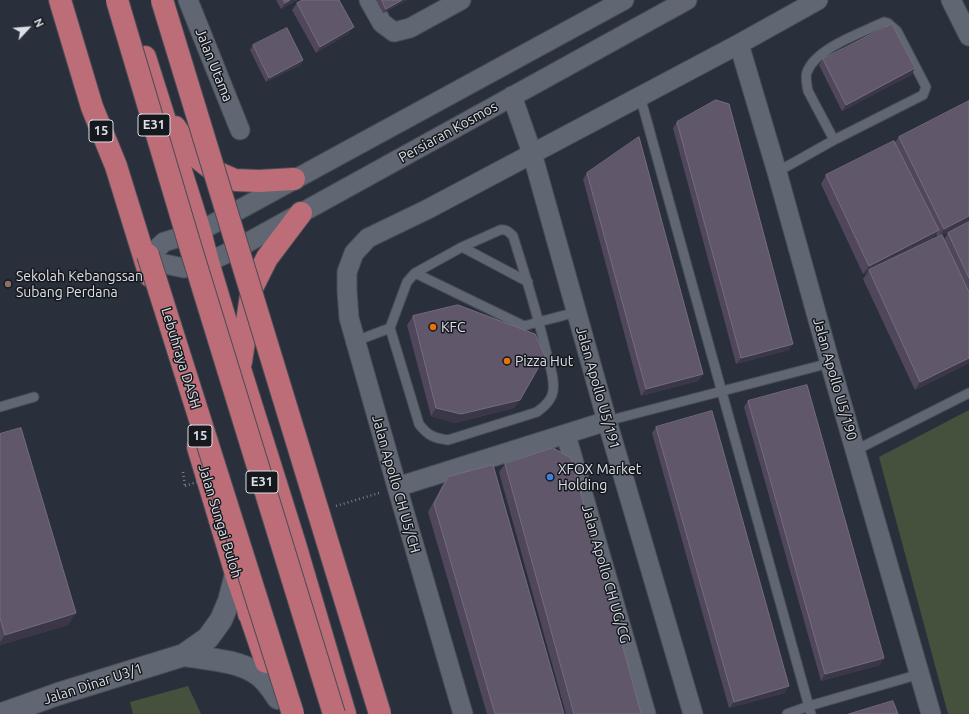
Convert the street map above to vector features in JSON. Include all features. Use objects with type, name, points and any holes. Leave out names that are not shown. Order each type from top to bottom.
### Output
[{"type":"highway","name":"Jalan Sungai Buloh","points":[[60,0],[236,574],[281,706]]},
{"type":"highway","name":"Lebuhraya DASH","points":[[72,0],[148,255],[293,714]]},
{"type":"highway","name":"E31","points":[[117,0],[200,279],[334,714]]},
{"type":"highway","points":[[127,0],[200,231],[240,369],[345,714]]},
{"type":"highway","points":[[162,0],[380,714]]},
{"type":"highway","points":[[159,103],[194,155],[214,171],[235,180],[259,181],[294,179]]},
{"type":"highway","name":"Jalan Sungai Buloh","points":[[92,107],[116,166],[238,559],[249,614]]},
{"type":"highway","points":[[240,369],[252,288],[267,258],[301,213]]},
{"type":"highway","points":[[328,655],[355,714]]},
{"type":"street","name":"Jalan Utama","points":[[188,0],[240,130]]},
{"type":"street","points":[[369,0],[382,23],[394,32],[410,28],[461,0]]},
{"type":"street","points":[[145,260],[164,242],[200,231],[624,0]]},
{"type":"street","name":"Persiaran Kosmos","points":[[208,262],[234,250],[687,0]]},
{"type":"street","points":[[532,153],[739,44],[818,0]]},
{"type":"street","points":[[951,0],[969,36]]},
{"type":"street","name":"Jalan Apollo U5/190","points":[[739,44],[932,714]]},
{"type":"street","name":"Jalan Apollo U5/191","points":[[512,96],[532,153],[607,422],[693,714]]},
{"type":"street","name":"Jalan Apollo CH U5/CH","points":[[463,714],[349,318],[347,272],[354,253],[368,238],[428,209],[532,153]]},
{"type":"street","points":[[145,260],[184,268],[208,262]]},
{"type":"street","points":[[397,487],[492,461],[607,422]]},
{"type":"street","name":"Jalan Apollo CH UG/CG","points":[[566,435],[646,714]]},
{"type":"street","points":[[184,655],[208,638],[221,620],[229,601],[236,574]]},
{"type":"street","points":[[184,655],[238,665],[256,673],[268,684],[281,706]]},
{"type":"street","name":"Jalan Dinar U3/1","points":[[2,714],[58,694],[184,655]]},
{"type":"lane","points":[[777,172],[834,140],[923,95],[926,91],[926,87],[898,31],[888,23],[884,22],[829,48],[812,62],[807,74],[806,82],[808,91],[834,140]]},
{"type":"lane","points":[[640,96],[810,710]]},
{"type":"lane","points":[[500,230],[508,230],[513,236],[528,282],[553,380],[553,392],[547,404],[537,412],[448,440],[435,438],[425,432],[419,424],[390,328],[407,282],[415,273],[462,247],[500,230]]},
{"type":"lane","points":[[462,247],[528,282]]},
{"type":"lane","points":[[415,273],[524,326],[576,312]]},
{"type":"lane","points":[[356,341],[390,328]]},
{"type":"lane","points":[[607,422],[830,363]]},
{"type":"lane","points":[[856,450],[969,393]]},
{"type":"lane","points":[[0,407],[34,397]]},
{"type":"lane","points":[[787,714],[810,710],[920,674]]},
{"type":"path","points":[[330,508],[397,487]]},
{"type":"green space","points":[[969,410],[969,714],[948,714],[879,457]]},
{"type":"green space","points":[[188,686],[201,714],[133,714],[130,702]]},
{"type":"building","points":[[303,0],[339,0],[354,27],[320,47],[297,3]]},
{"type":"building","points":[[382,0],[402,0],[386,9]]},
{"type":"building","points":[[892,24],[915,68],[846,105],[823,59]]},
{"type":"building","points":[[287,28],[303,60],[269,78],[253,45]]},
{"type":"building","points":[[716,100],[729,104],[793,344],[741,358],[677,122]]},
{"type":"building","points":[[969,101],[969,216],[944,229],[899,137]]},
{"type":"building","points":[[639,137],[703,374],[646,389],[587,173]]},
{"type":"building","points":[[894,141],[939,230],[869,266],[826,175]]},
{"type":"building","points":[[969,222],[969,278],[948,233]]},
{"type":"building","points":[[942,235],[969,292],[969,358],[920,382],[869,270]]},
{"type":"building","points":[[458,305],[535,334],[545,356],[520,400],[461,414],[436,408],[413,316]]},
{"type":"building","points":[[807,385],[884,658],[825,674],[748,401]]},
{"type":"building","points":[[712,411],[789,686],[734,702],[656,427]]},
{"type":"building","points":[[21,428],[76,613],[5,635],[0,618],[0,434]]},
{"type":"building","points":[[553,448],[571,458],[641,713],[640,714],[574,714],[505,464]]},
{"type":"building","points":[[493,465],[564,714],[495,714],[434,504],[448,477]]},
{"type":"building","points":[[893,701],[898,714],[849,714]]},
{"type":"place","name":"Sekolah Kebangssan Subang Perdana","points":[[8,284]]},
{"type":"place","name":"KFC","points":[[433,327]]},
{"type":"place","name":"Pizza Hut","points":[[507,361]]},
{"type":"place","name":"XFOX Market Holding","points":[[550,477]]}]
